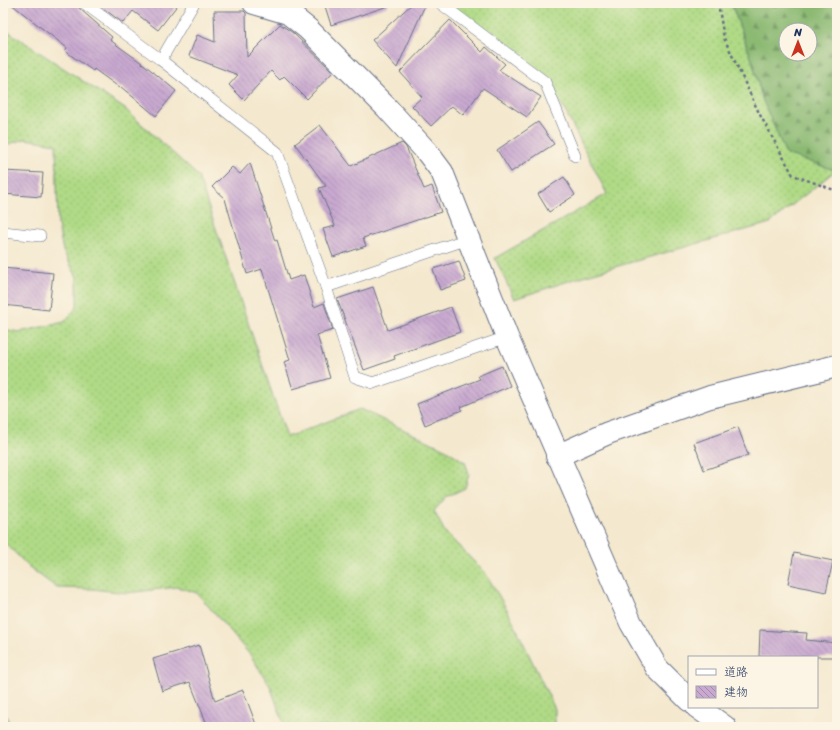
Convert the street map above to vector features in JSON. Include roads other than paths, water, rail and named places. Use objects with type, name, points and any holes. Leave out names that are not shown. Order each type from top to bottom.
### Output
[{"type":"street","points":[[254,3],[293,6],[343,63],[427,152],[442,172],[506,337],[631,623],[657,668],[688,699]]},
{"type":"street","points":[[557,456],[608,433],[710,398],[837,366]]},
{"type":"street","points":[[698,708],[725,727]]},
{"type":"lane","points":[[84,3],[161,60],[277,152],[326,287],[355,377],[373,383],[506,337]]},
{"type":"lane","points":[[161,60],[194,3]]},
{"type":"lane","points":[[440,3],[545,82],[575,156]]},
{"type":"lane","points":[[3,232],[40,236]]},
{"type":"lane","points":[[326,287],[468,239]]}]
